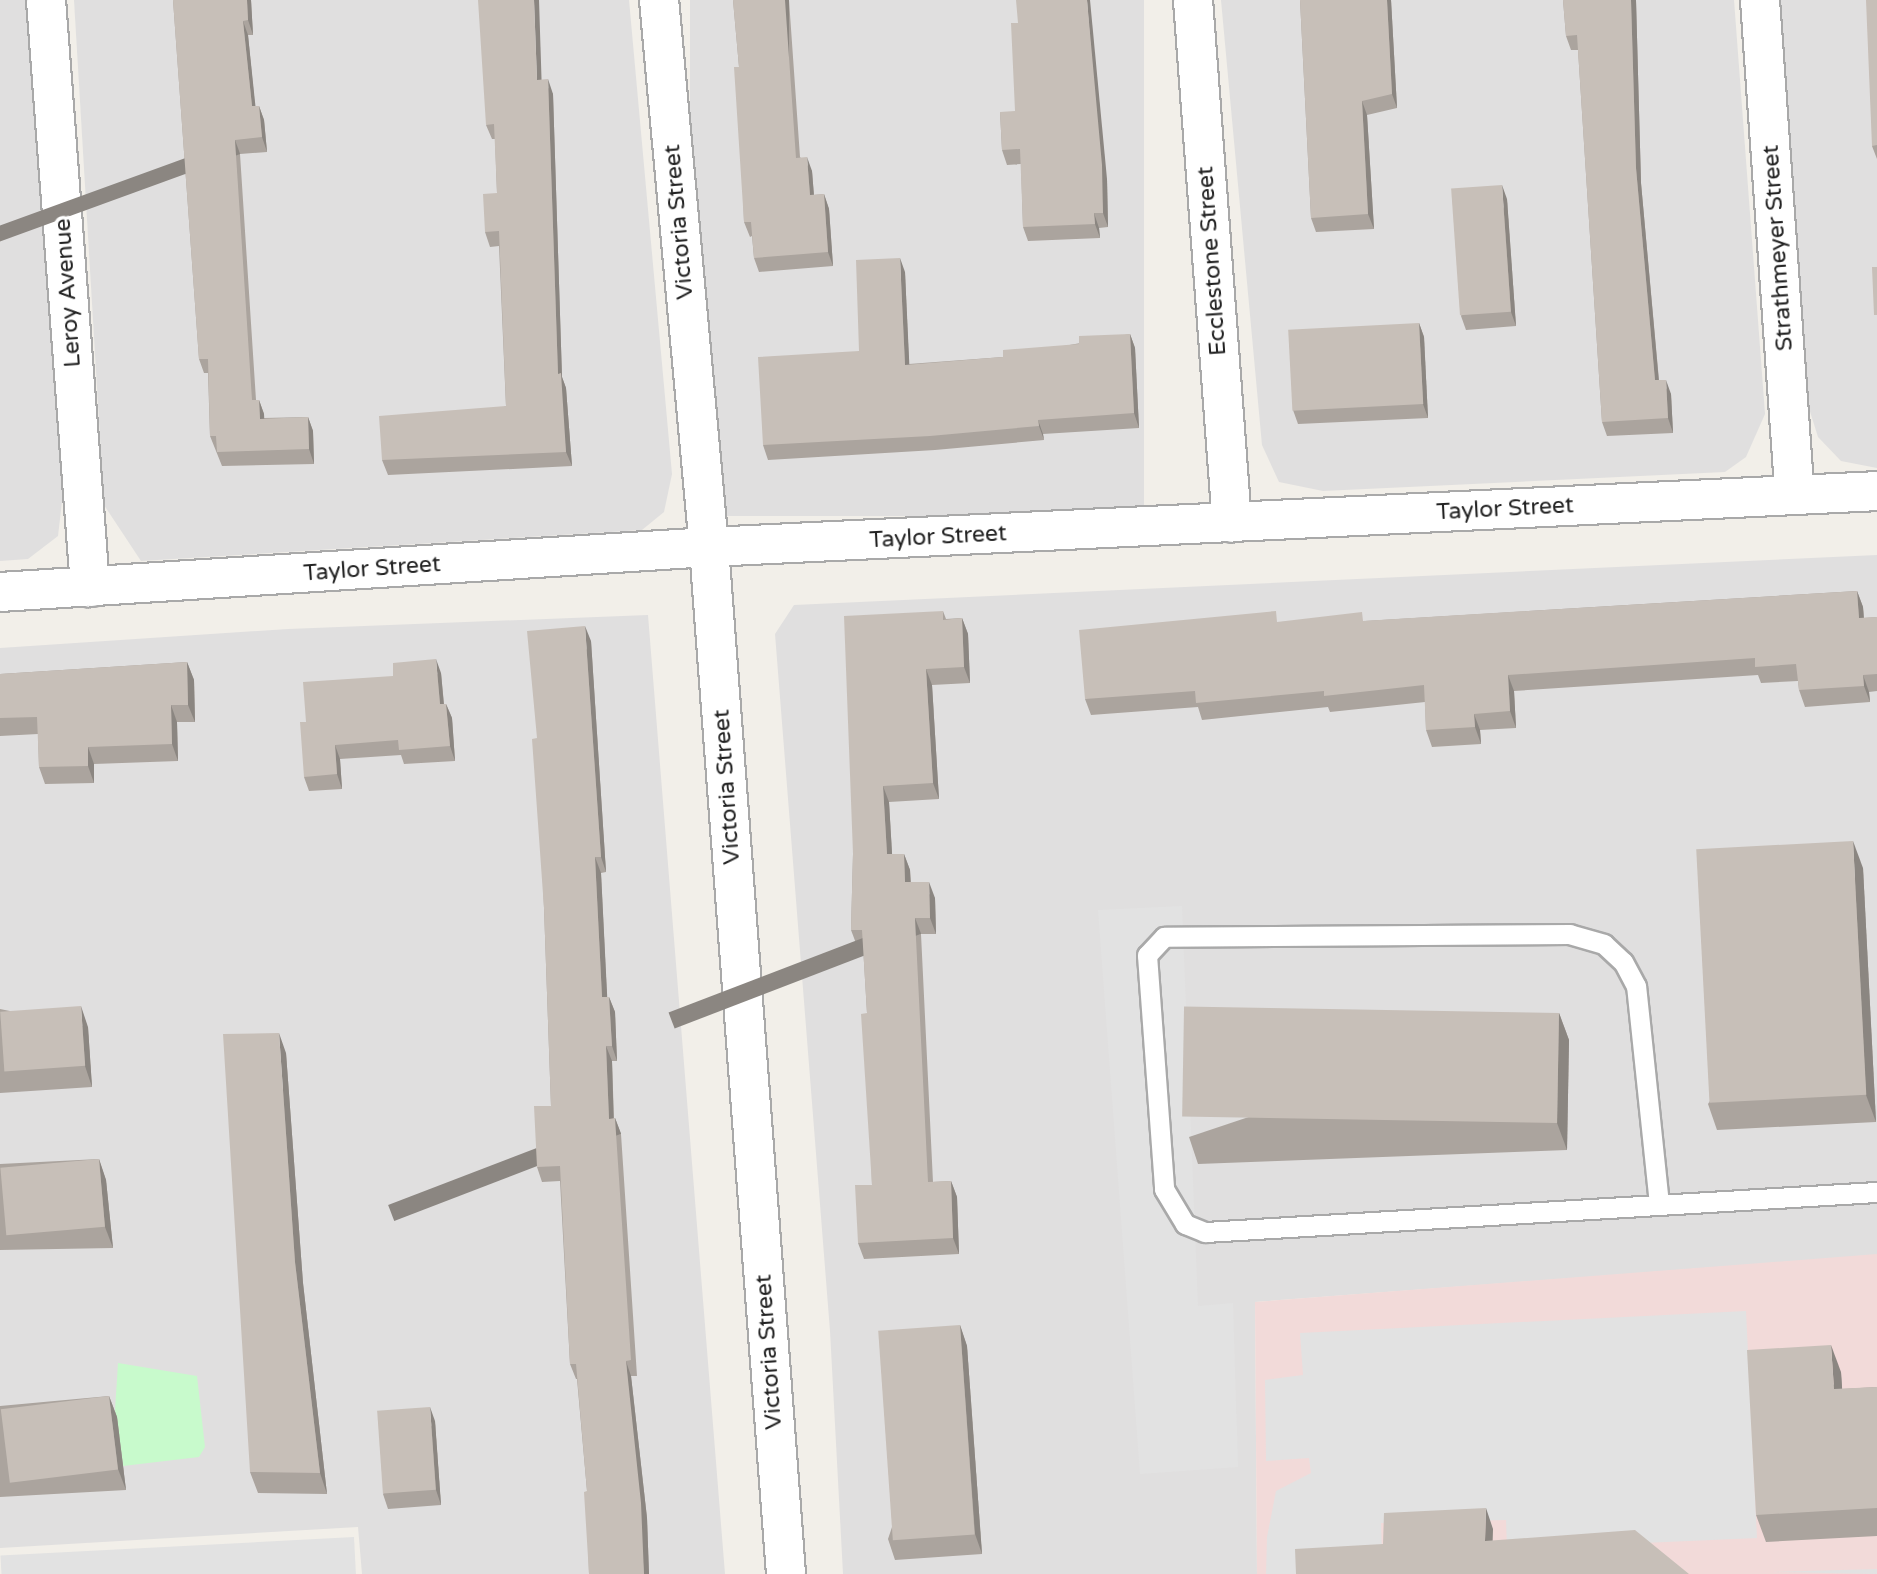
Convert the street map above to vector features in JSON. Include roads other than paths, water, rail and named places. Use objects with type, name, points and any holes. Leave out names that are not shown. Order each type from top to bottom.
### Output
[{"type":"street","name":"Leroy Avenue","points":[[47,0],[90,586]]},
{"type":"street","name":"Victoria Street","points":[[659,0],[709,547],[786,1574]]},
{"type":"street","name":"Ecclestone Street","points":[[1193,0],[1232,523]]},
{"type":"street","name":"Strathmeyer Street","points":[[1760,0],[1795,495]]},
{"type":"street","name":"Taylor Street","points":[[0,592],[709,547],[1877,491]]},
{"type":"lane","points":[[1659,1204],[1636,986],[1623,962],[1604,944],[1570,934],[1164,937],[1147,955],[1164,1189],[1185,1224],[1205,1232],[1877,1192]]}]
